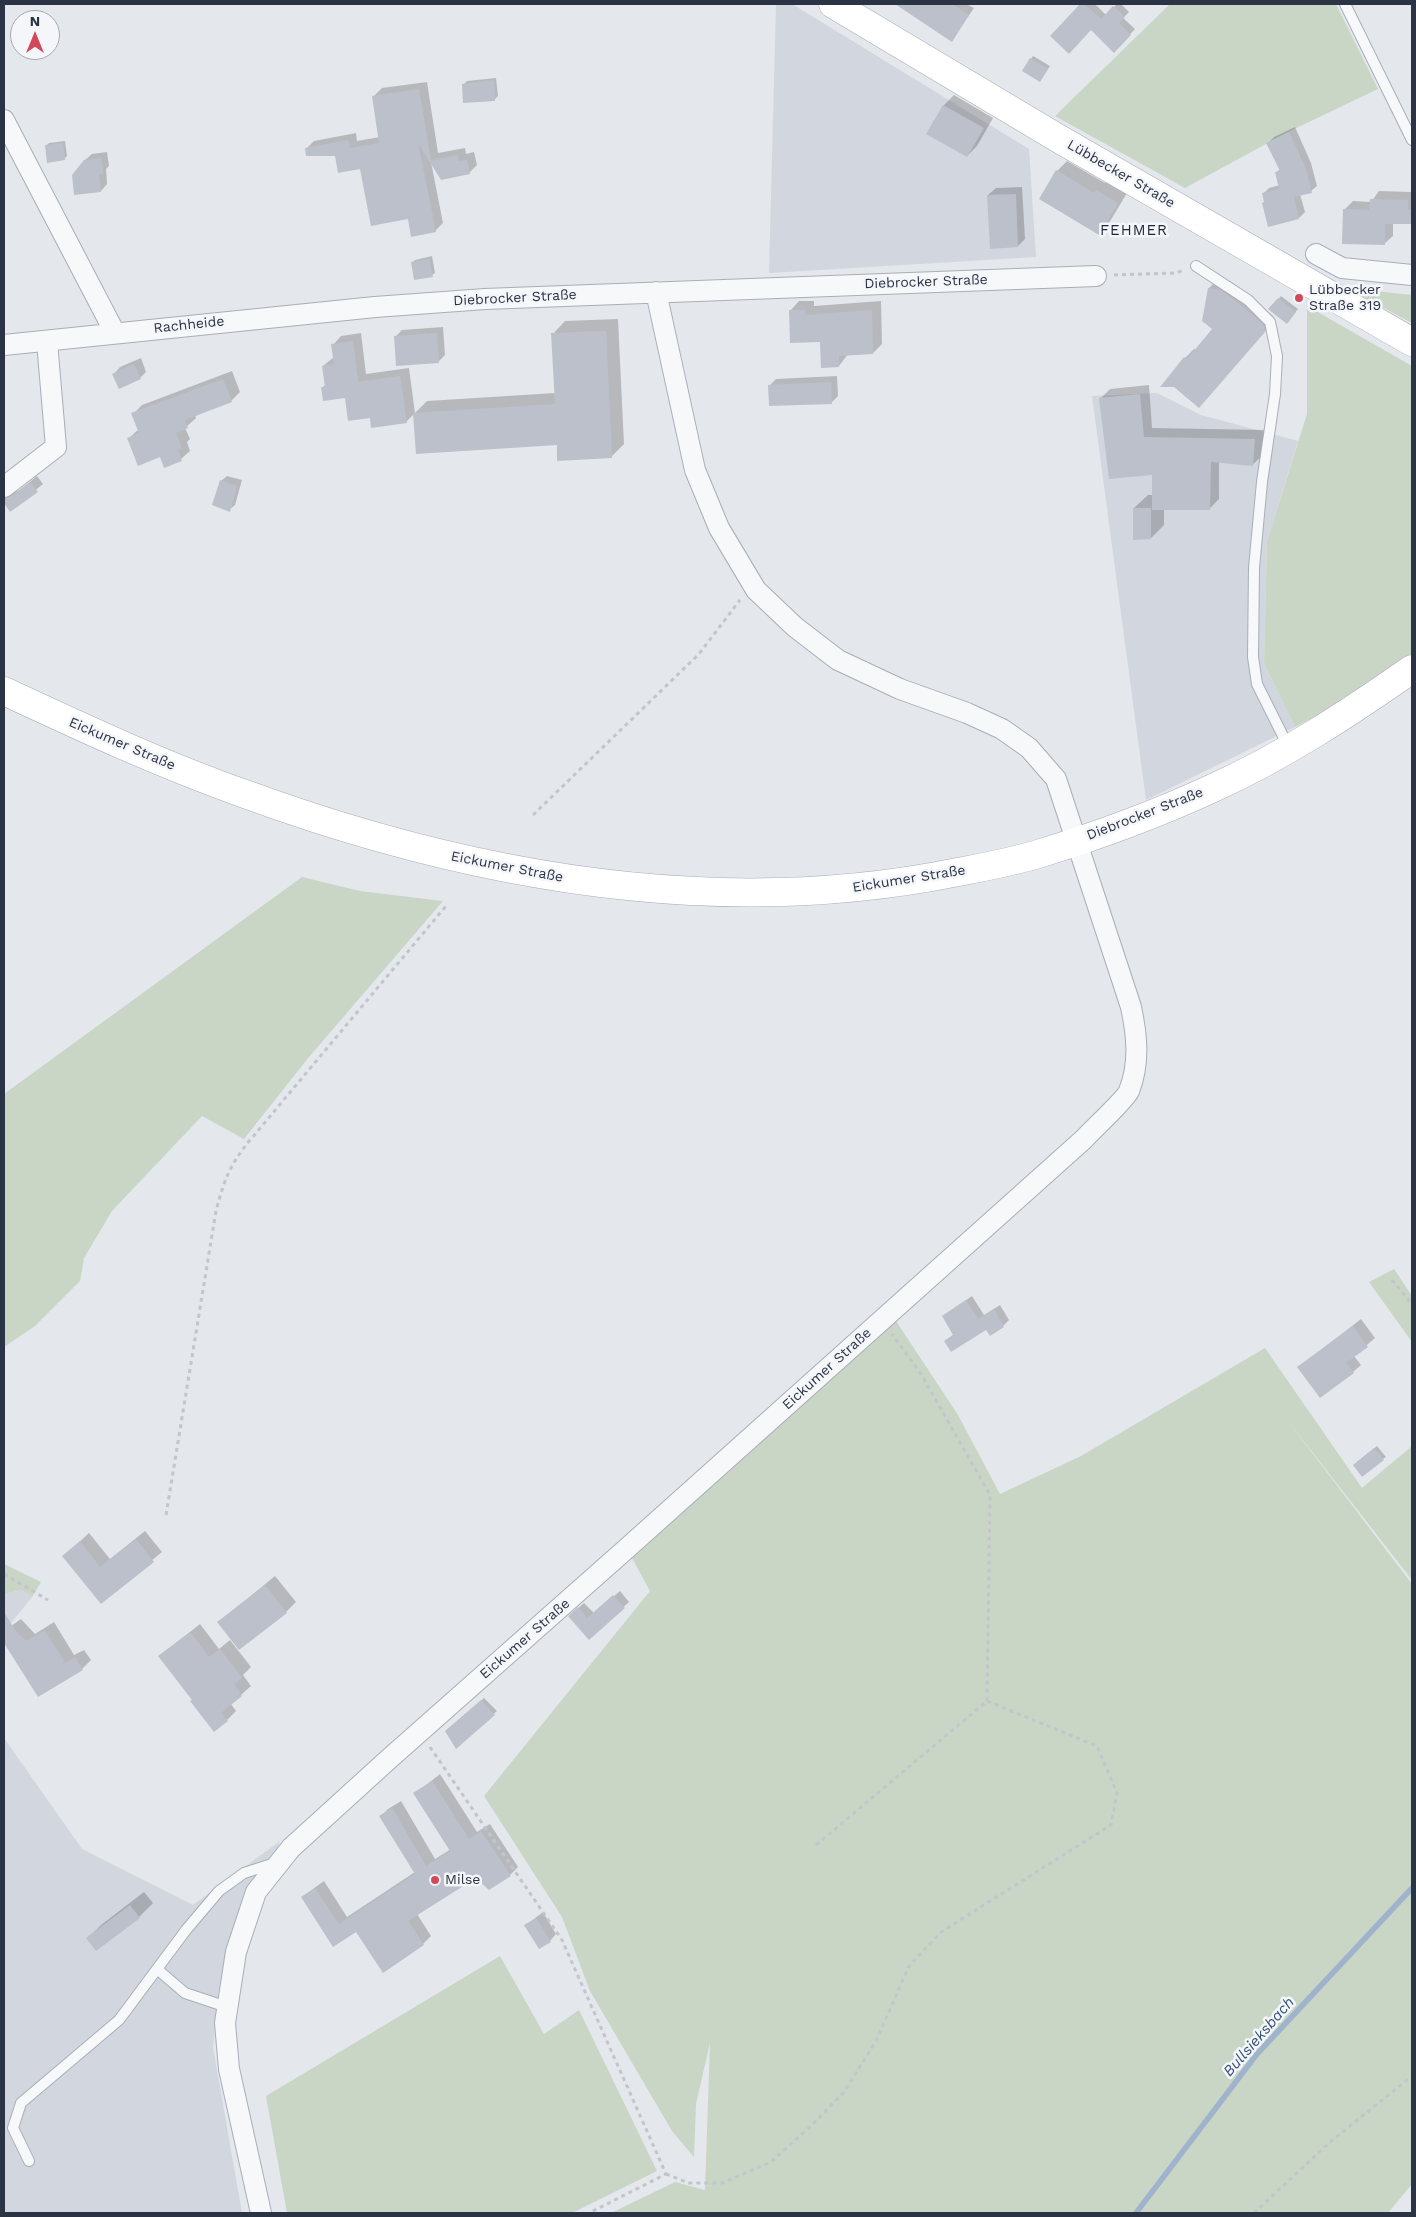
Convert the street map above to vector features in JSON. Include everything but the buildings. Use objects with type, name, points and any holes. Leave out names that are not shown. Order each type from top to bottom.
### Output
[{"type":"main road","name":"Lübbecker Straße","points":[[833,4],[1062,140],[1412,342]]},
{"type":"main road","name":"Diebrocker Straße","points":[[1077,841],[1155,813],[1216,787],[1290,749],[1412,669]]},
{"type":"main road","name":"Eickumer Straße","points":[[4,691],[151,757],[243,794],[336,826],[434,853],[530,874],[628,888],[727,893],[792,892],[860,887],[925,879],[1037,854],[1077,841]]},
{"type":"street","points":[[4,120],[116,333]]},
{"type":"street","points":[[1316,254],[1342,268],[1412,275]]},
{"type":"street","name":"Diebrocker Straße","points":[[375,307],[485,299],[1096,276]]},
{"type":"street","points":[[656,292],[694,470],[719,528],[760,594]]},
{"type":"street","name":"Rachheide","points":[[4,345],[375,307]]},
{"type":"street","points":[[4,487],[56,447],[46,342]]},
{"type":"street","name":"Diebrocker Straße","points":[[760,594],[795,627],[838,660],[900,690],[967,713],[1002,729],[1030,748],[1056,779],[1077,841]]},
{"type":"street","name":"Eickumer Straße","points":[[261,2213],[229,2069],[225,2023],[236,1952],[256,1892],[292,1848],[390,1758],[1084,1139],[1128,1092],[1138,1055],[1131,1007],[1077,841]]},
{"type":"lane","points":[[1344,4],[1412,140]]},
{"type":"lane","points":[[1196,266],[1248,300],[1270,322],[1277,356],[1275,394],[1262,482],[1254,568],[1253,657],[1257,684],[1290,749]]},
{"type":"lane","points":[[29,2161],[13,2128],[21,2103],[119,2020],[186,1930],[219,1891],[244,1873],[281,1861]]},
{"type":"lane","points":[[157,1969],[185,1993],[227,2007]]},
{"type":"path","points":[[1096,276],[1176,273],[1196,266]]},
{"type":"path","points":[[533,815],[699,654],[740,600],[760,594]]},
{"type":"path","points":[[166,1514],[216,1211],[226,1176],[236,1158],[251,1139],[446,906]]},
{"type":"path","points":[[1392,1280],[1412,1304]]},
{"type":"path","points":[[816,1845],[987,1701],[990,1494],[921,1374],[882,1319]]},
{"type":"path","points":[[4,1574],[48,1600]]},
{"type":"path","points":[[419,1732],[562,1940],[666,2174],[689,2184],[722,2183],[770,2162],[812,2125],[844,2092],[876,2041],[909,1966],[941,1932],[1111,1825],[1117,1793],[1097,1746],[987,1701]]},
{"type":"path","points":[[1254,2213],[1329,2143],[1412,2076]]},
{"type":"path","points":[[589,2213],[666,2174]]},
{"type":"shaded area","points":[[776,4],[792,4],[1029,149],[1036,257],[769,273]]},
{"type":"shaded area","points":[[1157,393],[1201,415],[1298,441],[1267,541],[1264,664],[1295,727],[1146,800],[1092,396]]},
{"type":"shaded area","points":[[22,1590],[32,1597],[11,1623],[4,1628],[4,1594]]},
{"type":"shaded area","points":[[4,1738],[82,1849],[193,1905],[280,1841],[275,1855],[247,1891],[227,1947],[219,1988],[213,2047],[242,2213],[5,2213]]},
{"type":"green space","points":[[1170,4],[1336,4],[1378,89],[1288,132],[1185,188],[1055,116]]},
{"type":"green space","points":[[1346,288],[1412,295],[1412,323]]},
{"type":"green space","points":[[1307,306],[1412,366],[1412,654],[1326,711],[1295,727],[1264,664],[1267,541],[1307,414]]},
{"type":"green space","points":[[302,877],[360,891],[443,901],[309,1057],[244,1139],[202,1116],[112,1211],[84,1258],[80,1281],[35,1326],[4,1347],[4,1094]]},
{"type":"green space","points":[[1394,1269],[1412,1296],[1412,1342],[1369,1282]]},
{"type":"green space","points":[[896,1321],[958,1415],[1000,1494],[1081,1456],[1265,1348],[1362,1488],[1412,1446],[1412,1580],[1285,1417],[1412,1584],[1412,2184],[1388,2213],[611,2213],[675,2182],[705,2190],[710,2043],[696,2104],[694,2157],[672,2131],[590,1991],[562,1917],[484,1796],[650,1591],[632,1558]]},
{"type":"green space","points":[[4,1564],[41,1582],[32,1597],[22,1590],[4,1594]]},
{"type":"green space","points":[[500,1956],[544,2034],[579,2010],[657,2171],[572,2213],[287,2213],[266,2096]]},
{"type":"waterway","name":"Bullsieksbach","points":[[1136,2213],[1257,2054],[1412,1888]]},
{"type":"place","name":"Lübbecker Straße 319","points":[[1299,298]]},
{"type":"place","name":"Milse","points":[[435,1880]]},
{"type":"district","name":"FEHMER","points":[[1134,231]]}]
